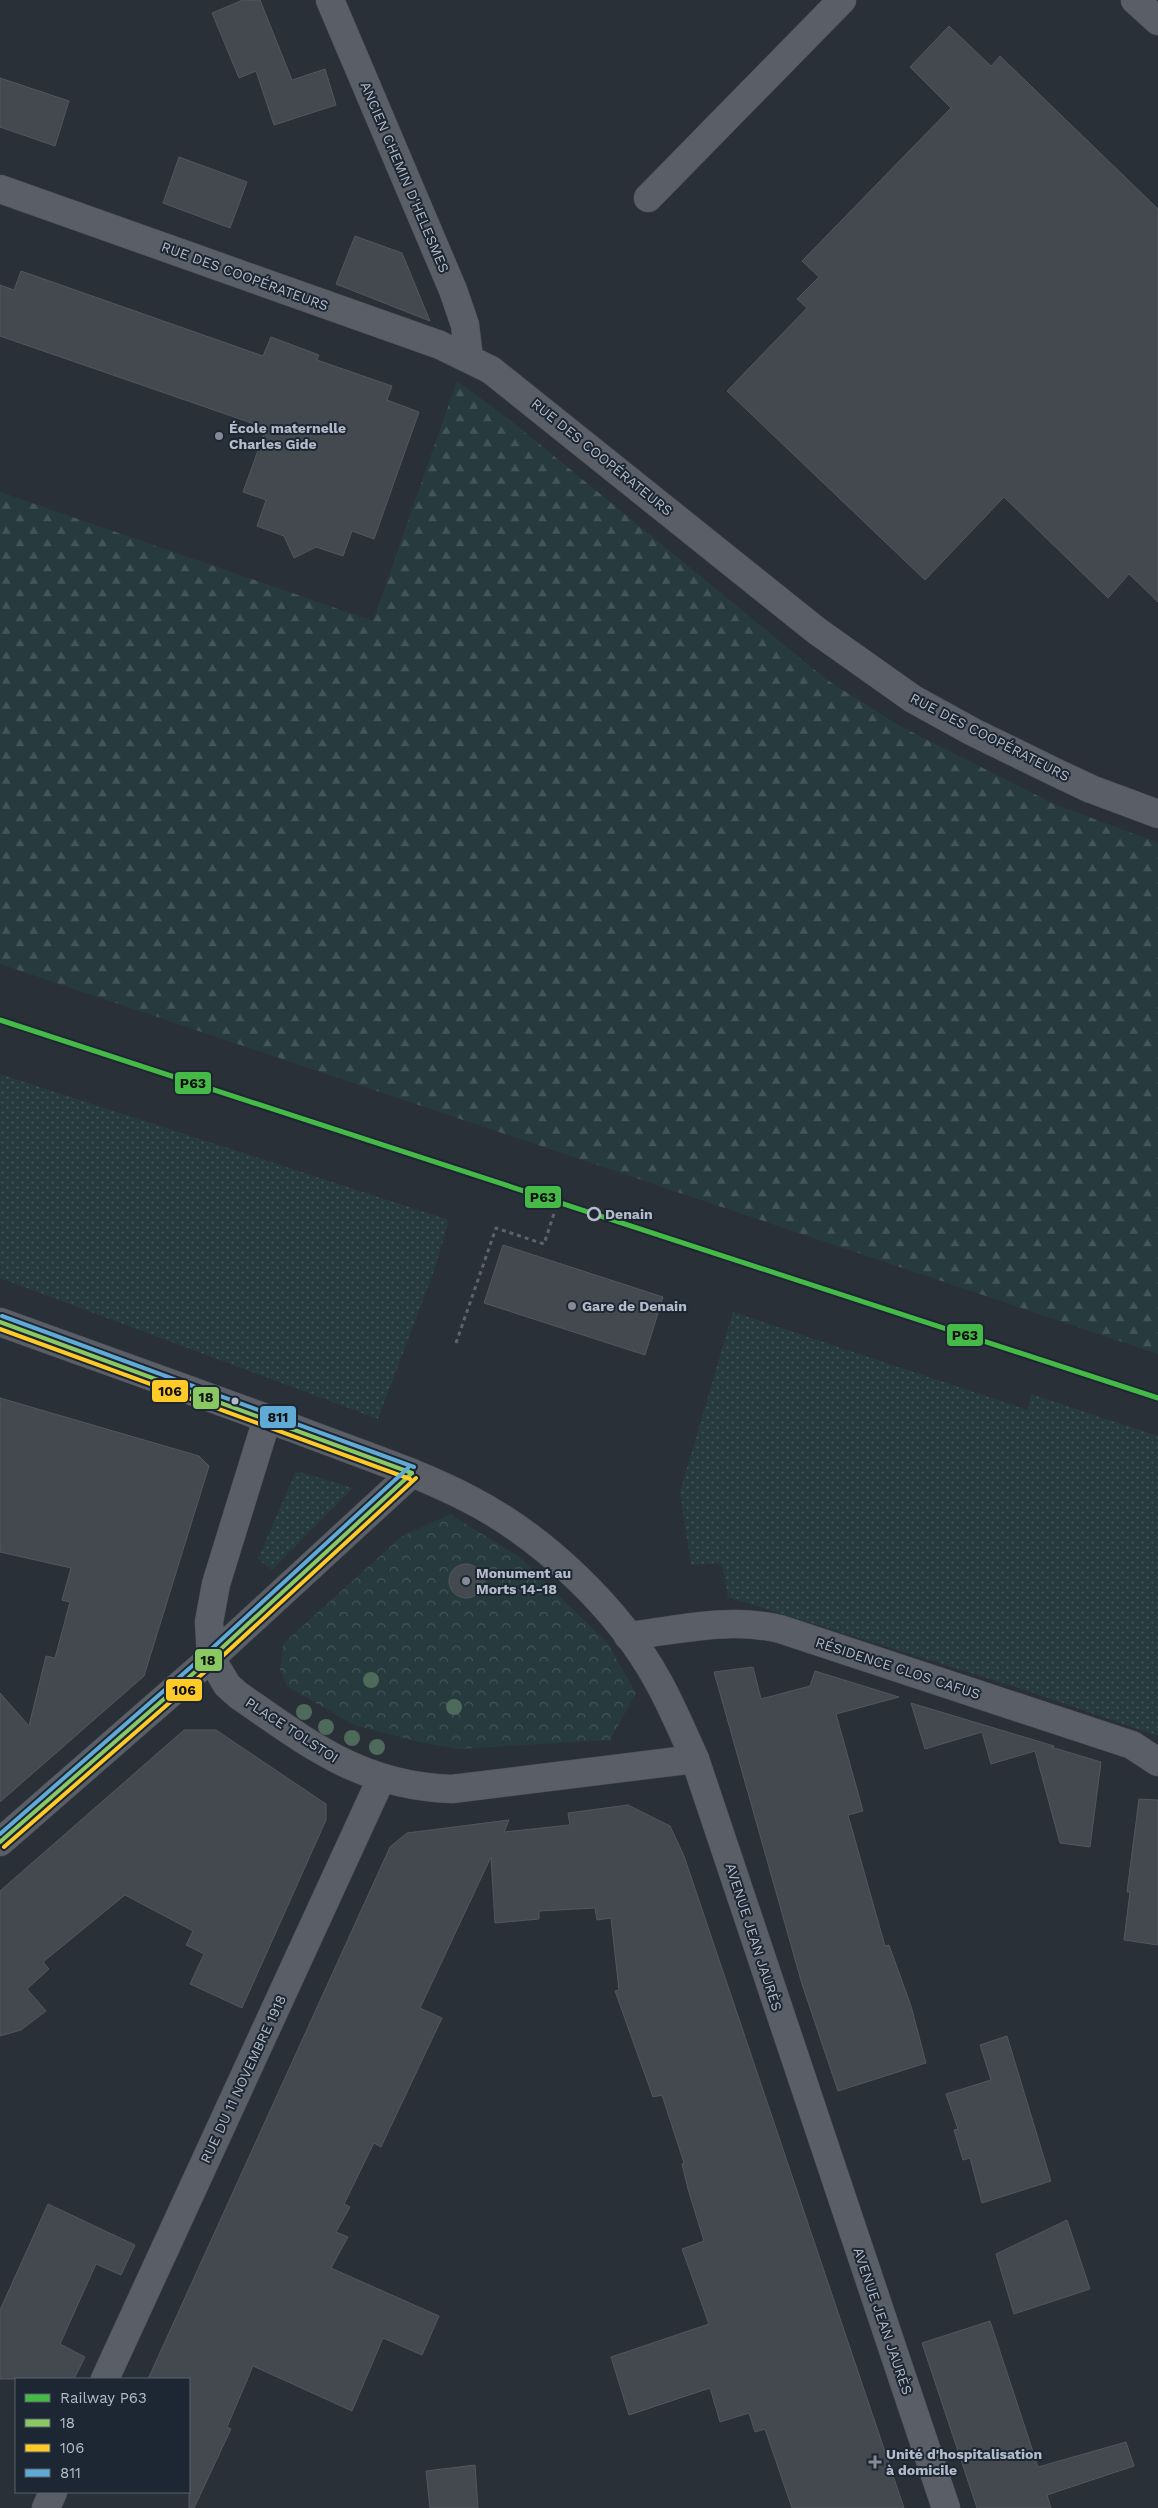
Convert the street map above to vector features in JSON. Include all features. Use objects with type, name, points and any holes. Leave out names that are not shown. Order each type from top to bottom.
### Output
[{"type":"street","name":"ANCIEN CHEMIN D'HELESMES","points":[[330,0],[453,290],[465,325],[469,358]]},
{"type":"street","points":[[648,198],[842,0]]},
{"type":"street","points":[[1135,0],[1158,21]]},
{"type":"street","name":"RUE DES COOPÉRATEURS","points":[[0,189],[440,345],[469,358],[510,383],[817,631],[913,699],[991,741],[1083,785],[1158,814]]},
{"type":"street","name":"AVENUE JEAN JAURÈS","points":[[0,1322],[412,1473],[471,1500],[523,1533],[576,1577],[608,1610],[658,1681],[695,1759],[946,2508]]},
{"type":"street","name":"PLACE TOLSTOI","points":[[268,1419],[216,1584],[209,1622],[211,1658],[226,1685],[238,1695],[316,1749],[352,1768],[381,1778],[430,1788],[452,1788],[695,1759]]},
{"type":"street","points":[[0,1842],[211,1658],[412,1473]]},
{"type":"street","name":"RÉSIDENCE CLOS CAFUS","points":[[628,1636],[730,1623],[764,1625],[1132,1745],[1158,1762]]},
{"type":"street","name":"RUE DU 11 NOVEMBRE 1918","points":[[105,2378],[381,1778]]},
{"type":"street","points":[[46,2508],[53,2493]]},
{"type":"path","points":[[456,1343],[496,1228],[544,1244],[561,1192]]},
{"type":"green space","points":[[457,381],[510,420],[827,680],[900,726],[1054,804],[1158,843],[1158,1354],[0,964],[0,492],[373,621]]},
{"type":"green space","points":[[0,1074],[449,1220],[434,1271],[378,1419],[0,1278]]},
{"type":"green space","points":[[733,1312],[1028,1410],[1031,1394],[1158,1436],[1158,1736],[1019,1688],[728,1597],[722,1563],[691,1565],[680,1492]]},
{"type":"green space","points":[[296,1471],[353,1488],[272,1570],[258,1559]]},
{"type":"green space","points":[[450,1514],[521,1558],[608,1644],[636,1693],[610,1740],[458,1749],[419,1742],[354,1725],[287,1686],[280,1670],[283,1644],[401,1537]]},
{"type":"building","points":[[243,0],[260,0],[292,80],[325,69],[336,105],[274,125],[256,71],[239,78],[212,13]]},
{"type":"building","points":[[949,26],[991,66],[1000,56],[1158,209],[1158,602],[1129,574],[1108,598],[1004,497],[925,580],[727,391],[807,308],[797,299],[819,277],[802,261],[951,108],[910,67]]},
{"type":"building","points":[[0,78],[69,101],[55,146],[0,127]]},
{"type":"building","points":[[179,157],[247,182],[230,228],[163,203]]},
{"type":"building","points":[[355,236],[402,253],[430,321],[336,284]]},
{"type":"building","points":[[21,271],[263,356],[271,337],[319,355],[317,360],[392,386],[387,400],[419,412],[374,539],[352,531],[343,556],[316,547],[294,558],[284,536],[257,526],[266,500],[243,492],[266,428],[0,336],[0,285],[14,290]]},
{"type":"building","name":"Gare de Denain","points":[[503,1245],[663,1297],[645,1355],[484,1303]]},
{"type":"building","points":[[0,1398],[199,1456],[209,1466],[144,1676],[0,1802],[0,1693],[29,1726],[46,1656],[55,1658],[70,1602],[62,1600],[71,1568],[0,1552]]},
{"type":"building","name":"Monument au Morts 14-18","points":[[466,1564],[478,1569],[483,1581],[478,1593],[466,1598],[454,1593],[449,1581],[454,1569]]},
{"type":"building","points":[[753,1667],[761,1699],[810,1686],[815,1671],[899,1697],[836,1714],[863,1811],[848,1815],[885,1946],[889,1945],[911,2006],[926,2063],[838,2091],[802,1984],[714,1672]]},
{"type":"building","points":[[911,1703],[1101,1762],[1090,1847],[1060,1843],[1035,1751],[991,1764],[982,1732],[925,1749]]},
{"type":"building","points":[[184,1730],[216,1730],[326,1804],[326,1820],[242,2008],[190,1984],[204,1954],[186,1945],[193,1931],[125,1895],[43,1962],[49,1969],[27,1989],[46,2011],[21,2030],[0,2036],[0,1891]]},
{"type":"building","points":[[1139,1799],[1158,1800],[1158,1945],[1124,1940],[1130,1892],[1127,1892]]},
{"type":"building","points":[[628,1805],[670,1826],[684,1856],[904,2508],[792,2508],[765,2429],[755,2432],[749,2413],[720,2422],[710,2388],[629,2415],[611,2357],[709,2324],[682,2249],[704,2241],[688,2189],[682,2164],[684,2163],[662,2095],[653,2097],[615,1991],[619,1990],[611,1918],[597,1920],[595,1908],[539,1911],[539,1919],[495,1923],[491,1857],[420,2008],[442,2018],[381,2147],[374,2143],[344,2204],[350,2207],[336,2232],[348,2237],[331,2268],[439,2316],[422,2355],[383,2338],[352,2411],[253,2366],[227,2427],[231,2429],[194,2508],[189,2508],[190,2378],[148,2378],[390,1847],[407,1833],[509,1820],[504,1832],[570,1825],[568,1813]]},
{"type":"building","points":[[1007,2036],[1051,2181],[982,2203],[970,2158],[963,2160],[954,2130],[958,2129],[946,2094],[991,2080],[980,2045]]},
{"type":"building","points":[[48,2204],[135,2245],[121,2275],[96,2264],[60,2344],[85,2357],[74,2378],[0,2379],[0,2310]]},
{"type":"building","points":[[1067,2220],[1090,2289],[1014,2314],[996,2254]]},
{"type":"building","points":[[990,2321],[1038,2467],[1126,2442],[1134,2466],[1047,2495],[1051,2508],[977,2508],[922,2343]]},
{"type":"building","points":[[475,2465],[478,2508],[430,2508],[426,2471]]},
{"type":"rail line","name":"P63","points":[[0,1020],[1158,1398]]},
{"type":"transit line","name":"811","points":[[2,1316],[414,1467]]},
{"type":"transit line","name":"18","points":[[0,1322],[412,1473]]},
{"type":"transit line","name":"106","points":[[0,1329],[410,1479]]},
{"type":"transit line","name":"811","points":[[0,1834],[207,1653],[408,1468]]},
{"type":"transit line","name":"18","points":[[0,1842],[211,1658],[412,1473]]},
{"type":"transit line","name":"106","points":[[4,1847],[215,1663],[416,1478]]},
{"type":"place","name":"École maternelle Charles Gide","points":[[219,436]]},
{"type":"place","name":"Denain","points":[[594,1214]]},
{"type":"place","name":"Gare de Denain","points":[[572,1306]]},
{"type":"place","name":"Monument au Morts 14-18","points":[[466,1581]]},
{"type":"place","name":"Unité d'hospitalisation à domicile","points":[[875,2462]]}]
